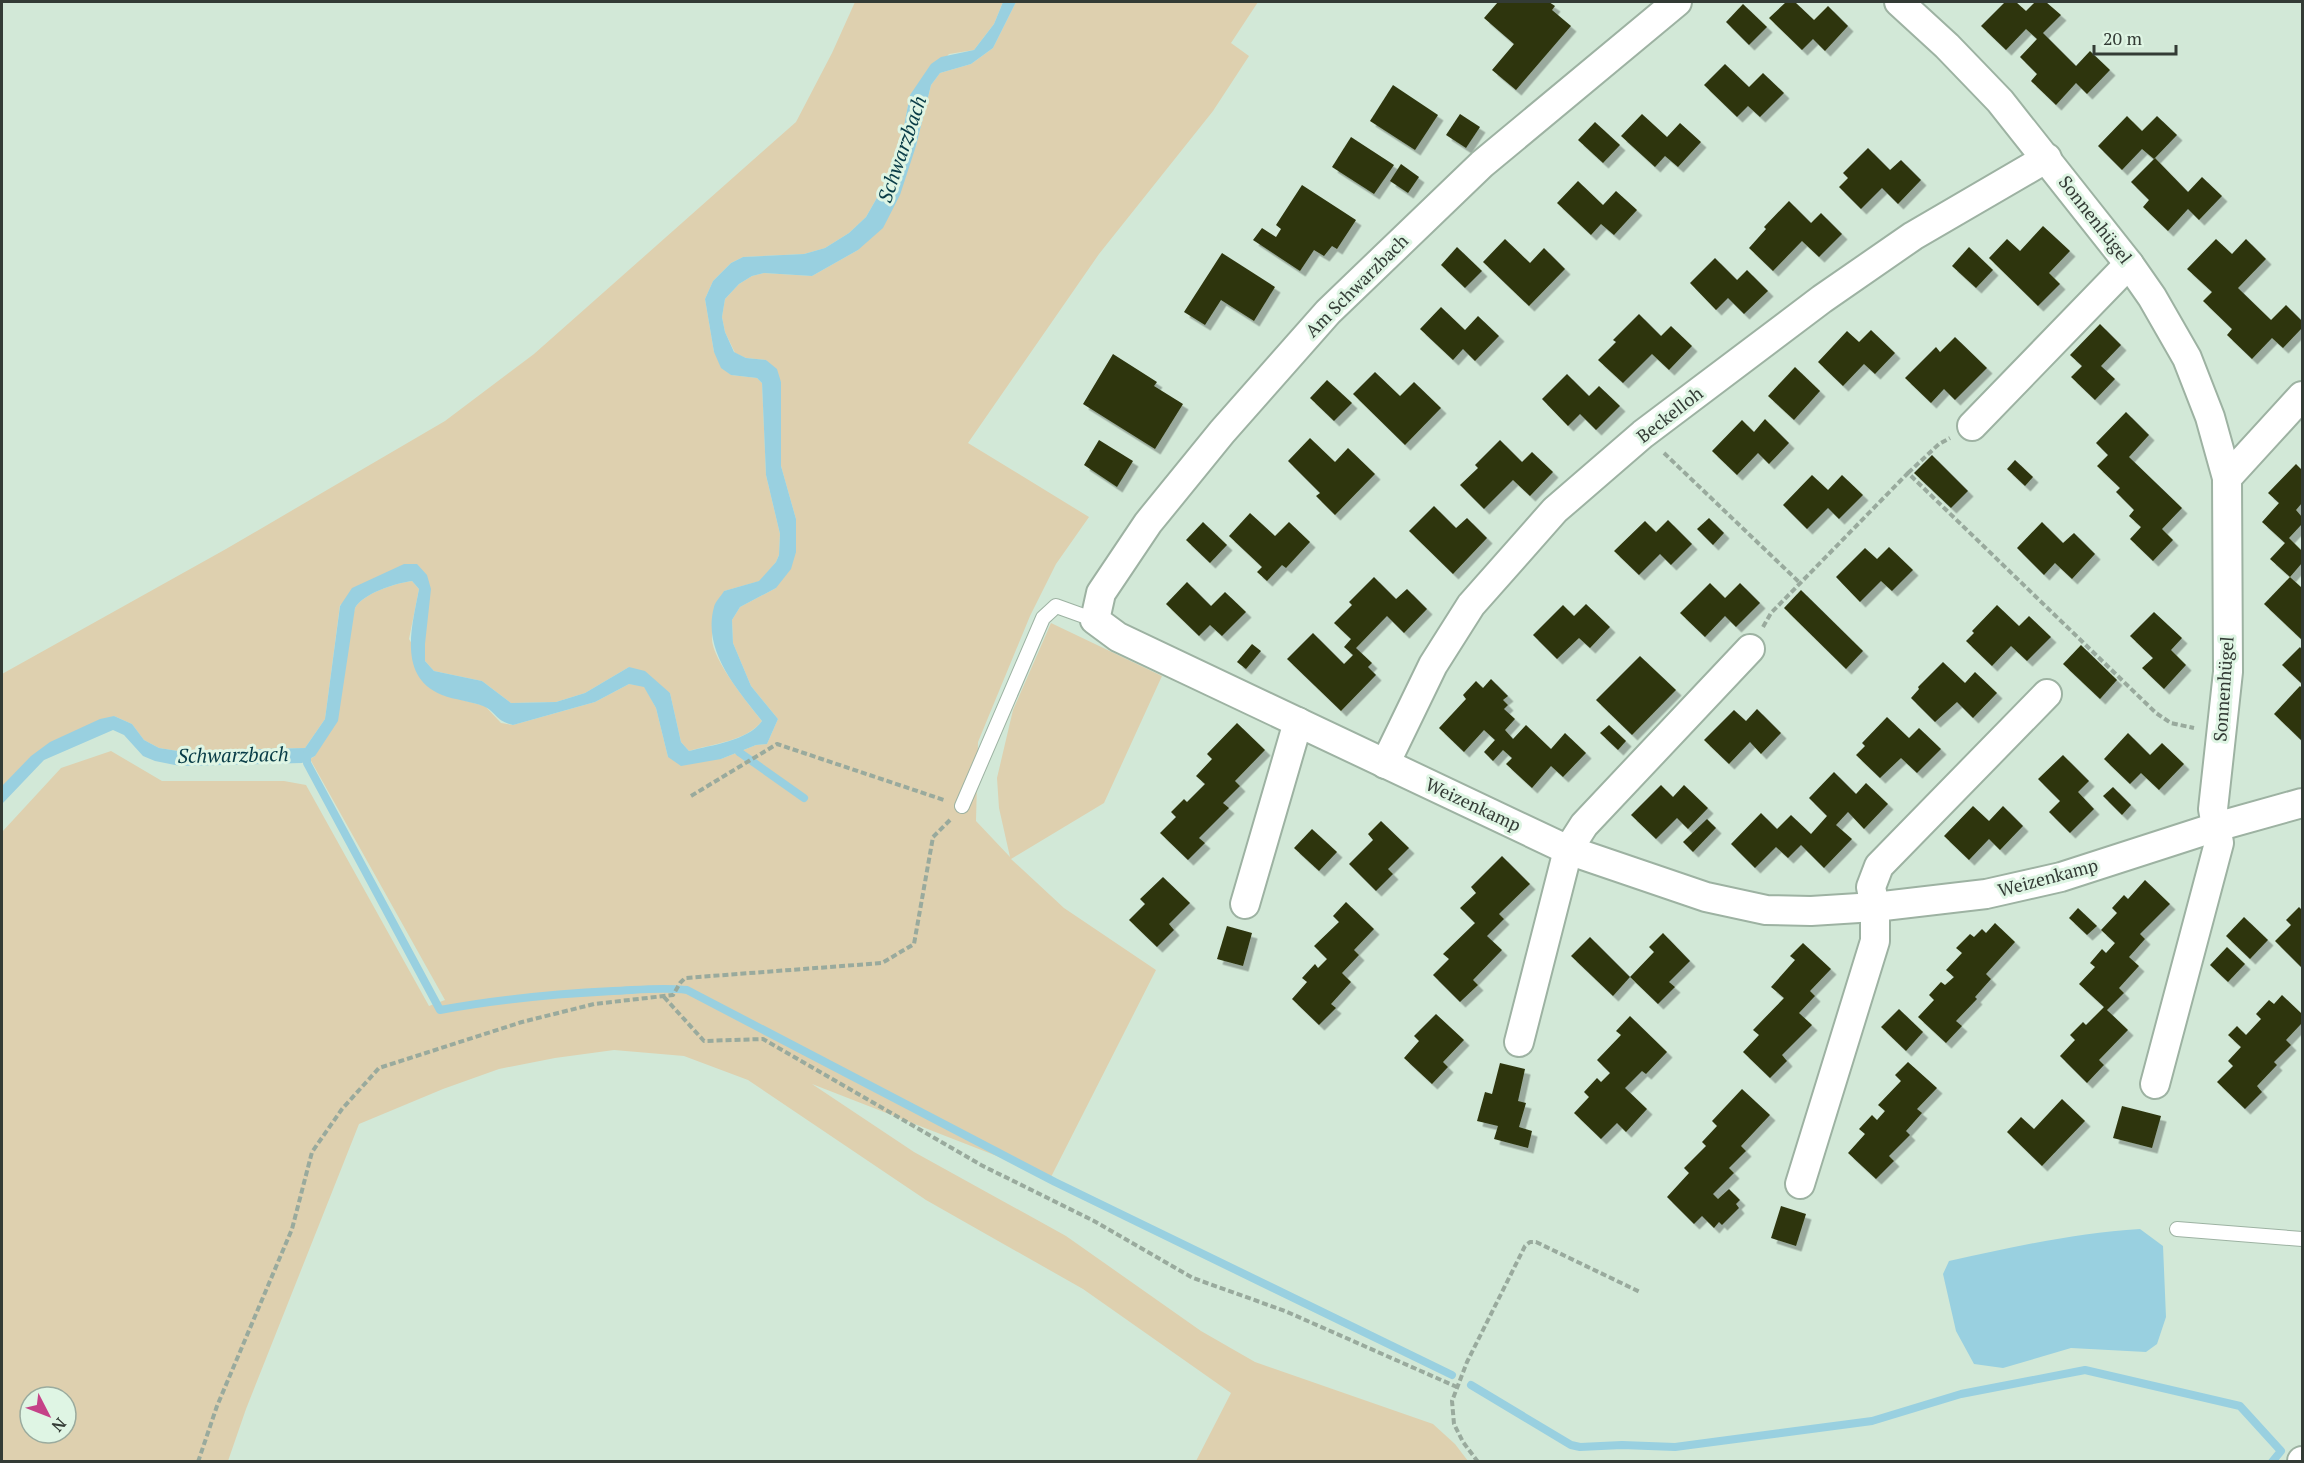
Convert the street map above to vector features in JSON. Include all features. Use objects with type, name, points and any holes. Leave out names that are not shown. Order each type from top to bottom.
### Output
[{"type":"street","name":"Am Schwarzbach","points":[[1095,620],[1101,593],[1148,523],[1222,432],[1328,312],[1482,164],[1677,2]]},
{"type":"street","name":"Sonnenhügel","points":[[1899,2],[1947,46],[2000,101],[2129,264],[2187,358],[2210,417],[2227,478],[2228,672],[2213,809],[2216,827]]},
{"type":"street","name":"Beckelloh","points":[[1385,764],[1433,665],[1471,605],[1555,510],[1643,434],[1822,299],[1913,236],[2047,158]]},
{"type":"street","points":[[1972,426],[2129,264]]},
{"type":"street","points":[[2227,478],[2302,396]]},
{"type":"street","name":"Weizenkamp","points":[[1095,620],[1118,637],[1568,850],[1706,897],[1766,910],[1811,911],[1875,907],[1986,894],[2061,877],[2216,827],[2302,803]]},
{"type":"street","points":[[1519,1042],[1568,850],[1584,825],[1750,649]]},
{"type":"street","points":[[1800,1184],[1875,941],[1875,907],[1871,887],[1879,866],[2047,694]]},
{"type":"street","points":[[1245,904],[1298,722]]},
{"type":"street","points":[[2155,1084],[2219,843],[2216,827]]},
{"type":"lane","points":[[962,806],[1043,618],[1056,606],[1095,620]]},
{"type":"lane","points":[[2177,1229],[2302,1239]]},
{"type":"path","points":[[1750,649],[1771,614],[1908,473],[1939,444],[1972,426]]},
{"type":"path","points":[[1643,434],[1800,583]]},
{"type":"path","points":[[1908,473],[2156,713],[2171,723],[2221,734]]},
{"type":"path","points":[[198,1461],[217,1406],[292,1229],[312,1152],[342,1109],[379,1068],[522,1022],[594,1004],[673,995],[685,978],[882,963],[914,944],[933,837],[962,806],[777,744],[691,796]]},
{"type":"path","points":[[664,997],[704,1041],[763,1040],[981,1165],[1094,1221],[1193,1278],[1285,1311],[1458,1387]]},
{"type":"path","points":[[1478,1461],[1463,1442],[1454,1424],[1452,1401],[1467,1362],[1525,1246],[1530,1242],[1536,1242],[1640,1292]]},
{"type":"shaded area","points":[[855,2],[1003,2],[994,24],[974,50],[949,54],[910,95],[900,147],[882,189],[866,217],[849,233],[825,248],[804,254],[743,257],[731,263],[713,281],[705,299],[714,352],[731,375],[757,378],[762,383],[766,475],[780,534],[779,555],[760,581],[724,591],[712,637],[713,646],[724,668],[762,721],[756,728],[718,744],[689,751],[681,742],[670,693],[629,667],[585,693],[556,702],[511,703],[482,681],[434,671],[425,661],[417,564],[340,605],[325,719],[305,748],[178,751],[159,748],[144,740],[132,724],[114,716],[2,786],[2,674],[226,549],[445,421],[534,354],[796,122],[832,53]]},
{"type":"shaded area","points":[[1016,2],[1258,2],[1231,43],[1249,56],[1213,111],[1099,254],[968,443],[1089,517],[1056,564],[1030,616],[978,742],[976,821],[1010,857],[999,808],[997,778],[1013,710],[1051,623],[1162,676],[1104,803],[1011,859],[1064,908],[1156,970],[1051,1177],[812,1084],[914,1152],[1066,1236],[1201,1331],[1255,1362],[1433,1424],[1455,1444],[1468,1461],[1196,1461],[1231,1393],[1083,1289],[926,1200],[748,1080],[684,1056],[614,1050],[499,1069],[443,1089],[359,1124],[246,1409],[228,1461],[2,1461],[2,832],[61,768],[111,751],[162,781],[284,781],[306,785],[429,1006],[445,1000],[310,759],[315,756],[355,608],[372,594],[412,581],[419,589],[409,639],[443,695],[485,706],[501,723],[513,725],[595,702],[629,684],[644,686],[656,708],[668,757],[721,759],[756,745],[767,744],[778,719],[751,686],[733,643],[732,620],[740,607],[776,588],[796,519],[781,466],[781,382],[766,360],[746,358],[735,353],[725,332],[722,317],[725,299],[739,284],[752,276],[764,273],[812,276],[858,250],[916,146],[931,85],[940,73],[971,64],[993,48]]},
{"type":"water","name":"Schwarzbach","points":[[1003,2],[1016,2],[993,48],[971,64],[940,73],[931,85],[916,146],[900,195],[883,228],[858,250],[812,276],[764,273],[752,276],[739,284],[725,299],[722,317],[725,332],[734,352],[746,358],[766,360],[777,369],[781,382],[781,466],[796,519],[796,552],[791,569],[776,588],[740,607],[732,620],[733,643],[751,686],[778,719],[767,744],[756,745],[721,759],[681,766],[668,757],[656,708],[644,687],[629,684],[595,702],[513,725],[499,719],[483,706],[442,695],[428,687],[418,676],[413,663],[411,634],[419,589],[412,581],[372,594],[355,608],[338,721],[315,756],[302,763],[180,766],[143,756],[124,735],[113,730],[44,760],[2,804],[2,786],[31,756],[50,742],[100,719],[114,716],[132,724],[144,740],[159,748],[178,751],[305,748],[325,719],[340,606],[352,588],[404,564],[417,564],[427,575],[431,589],[425,661],[434,671],[482,681],[511,703],[556,702],[585,693],[629,667],[645,671],[670,693],[681,742],[689,751],[739,738],[756,728],[762,721],[724,668],[713,639],[712,623],[715,605],[724,591],[759,581],[776,562],[779,555],[780,534],[766,475],[762,383],[757,378],[731,375],[721,368],[714,352],[705,299],[713,281],[731,263],[743,257],[804,254],[825,248],[849,233],[866,217],[882,189],[900,147],[910,95],[931,64],[941,57],[974,50],[994,24]]},
{"type":"water","points":[[2140,1229],[2163,1246],[2166,1317],[2157,1344],[2146,1352],[2071,1348],[2003,1368],[1974,1364],[1956,1331],[1943,1274],[1949,1261],[2068,1237]]},
{"type":"building","points":[[1498,2],[1549,2],[1555,6],[1552,10],[1571,26],[1516,90],[1492,70],[1514,44],[1484,18]]},
{"type":"building","points":[[1786,2],[1795,2],[1814,20],[1828,6],[1848,26],[1825,51],[1813,39],[1802,50],[1769,18]]},
{"type":"building","points":[[2005,2],[2016,2],[2026,11],[2035,2],[2046,2],[2061,15],[2043,33],[2076,66],[2090,51],[2110,70],[2087,94],[2076,83],[2056,105],[2031,81],[2037,74],[2020,57],[2037,39],[2026,29],[2006,50],[1981,26]]},
{"type":"building","points":[[1743,4],[1767,27],[1749,45],[1726,22]]},
{"type":"building","points":[[1725,64],[1749,87],[1763,73],[1784,93],[1760,117],[1748,106],[1737,117],[1704,85]]},
{"type":"building","points":[[1393,85],[1438,115],[1415,150],[1370,121]]},
{"type":"building","points":[[1460,114],[1480,127],[1466,148],[1446,135]]},
{"type":"building","points":[[1642,114],[1667,137],[1680,123],[1701,142],[1678,167],[1665,156],[1655,167],[1621,136]]},
{"type":"building","points":[[2127,116],[2142,131],[2157,116],[2177,135],[2154,159],[2142,149],[2122,170],[2098,146]]},
{"type":"building","points":[[1595,122],[1620,145],[1603,163],[1578,140]]},
{"type":"building","points":[[1351,137],[1394,165],[1374,194],[1332,167]]},
{"type":"building","points":[[1868,148],[1890,170],[1901,160],[1921,180],[1898,204],[1882,188],[1861,209],[1839,187],[1848,178],[1843,173]]},
{"type":"building","points":[[2155,158],[2188,192],[2202,177],[2222,196],[2199,220],[2188,209],[2168,231],[2143,207],[2149,200],[2131,182]]},
{"type":"building","points":[[1401,164],[1419,177],[1408,193],[1390,181]]},
{"type":"building","points":[[1578,181],[1603,205],[1616,191],[1637,210],[1614,235],[1601,224],[1591,235],[1557,203]]},
{"type":"building","points":[[1302,185],[1356,220],[1337,249],[1332,246],[1324,256],[1314,250],[1300,271],[1253,240],[1262,228],[1276,237],[1281,229],[1276,225]]},
{"type":"building","points":[[1789,201],[1811,223],[1821,213],[1842,234],[1819,257],[1802,241],[1773,271],[1749,248],[1766,229],[1764,227]]},
{"type":"building","points":[[2043,226],[2070,251],[2049,273],[2060,284],[2038,306],[1989,258],[2007,239],[2020,251]]},
{"type":"building","points":[[1505,239],[1530,263],[1544,248],[1565,269],[1529,306],[1483,262]]},
{"type":"building","points":[[2216,239],[2232,254],[2246,239],[2266,259],[2238,288],[2271,320],[2286,305],[2302,321],[2302,328],[2283,348],[2272,338],[2252,359],[2227,335],[2232,329],[2203,301],[2212,292],[2187,269]]},
{"type":"building","points":[[1457,247],[1482,271],[1465,288],[1441,265]]},
{"type":"building","points":[[1969,247],[1993,270],[1976,288],[1952,266]]},
{"type":"building","points":[[1222,253],[1275,287],[1254,321],[1221,300],[1205,325],[1184,312]]},
{"type":"building","points":[[1715,258],[1737,280],[1747,270],[1768,291],[1744,314],[1728,298],[1716,310],[1690,283]]},
{"type":"building","points":[[1441,307],[1465,330],[1478,316],[1499,336],[1475,361],[1463,349],[1453,360],[1420,329]]},
{"type":"building","points":[[1639,314],[1661,336],[1671,326],[1692,346],[1669,370],[1652,354],[1623,383],[1598,360],[1616,342],[1613,340]]},
{"type":"building","points":[[2100,324],[2121,345],[2101,366],[2115,379],[2095,400],[2071,377],[2082,366],[2070,355]]},
{"type":"building","points":[[1871,330],[1895,353],[1875,374],[1864,364],[1843,386],[1818,362],[1847,331],[1859,342]]},
{"type":"building","points":[[1955,337],[1987,368],[1955,400],[1944,389],[1931,403],[1905,378],[1936,347],[1940,352]]},
{"type":"building","points":[[1113,354],[1157,382],[1154,386],[1183,404],[1155,449],[1083,404]]},
{"type":"building","points":[[1795,367],[1820,391],[1794,420],[1768,396]]},
{"type":"building","points":[[1375,372],[1400,396],[1414,382],[1441,408],[1405,445],[1353,394]]},
{"type":"building","points":[[1567,374],[1589,396],[1599,386],[1620,406],[1596,430],[1580,414],[1568,426],[1542,399]]},
{"type":"building","points":[[1327,380],[1352,403],[1334,421],[1310,398]]},
{"type":"building","points":[[2126,412],[2149,435],[2129,457],[2182,508],[2162,529],[2173,540],[2153,561],[2130,539],[2141,527],[2129,516],[2134,510],[2116,492],[2120,488],[2097,466],[2108,455],[2096,443]]},
{"type":"building","points":[[1765,419],[1789,443],[1769,464],[1758,453],[1737,475],[1712,451],[1742,420],[1754,432]]},
{"type":"building","points":[[1310,438],[1335,462],[1348,448],[1375,474],[1335,515],[1316,496],[1320,493],[1288,461]]},
{"type":"building","points":[[1099,440],[1133,461],[1117,487],[1084,465]]},
{"type":"building","points":[[1500,440],[1522,462],[1532,452],[1553,472],[1530,496],[1513,480],[1484,509],[1460,485],[1478,468],[1475,465]]},
{"type":"building","points":[[1932,455],[1968,491],[1951,508],[1914,473]]},
{"type":"building","points":[[2015,460],[2033,477],[2025,486],[2007,469]]},
{"type":"building","points":[[2296,464],[2302,470],[2302,503],[2296,510],[2302,517],[2302,524],[2289,538],[2302,551],[2302,563],[2290,577],[2270,559],[2285,543],[2262,522],[2279,503],[2268,493]]},
{"type":"building","points":[[1812,475],[1828,490],[1842,475],[1863,495],[1839,519],[1828,508],[1807,529],[1783,505]]},
{"type":"building","points":[[1434,506],[1456,528],[1467,518],[1487,538],[1453,574],[1409,531]]},
{"type":"building","points":[[1250,513],[1275,536],[1289,522],[1310,542],[1286,568],[1282,565],[1267,581],[1257,572],[1262,567],[1229,536]]},
{"type":"building","points":[[1709,518],[1724,533],[1713,545],[1697,529]]},
{"type":"building","points":[[1668,520],[1692,544],[1671,565],[1660,554],[1639,575],[1614,551],[1645,521],[1656,532]]},
{"type":"building","points":[[1203,522],[1227,545],[1210,563],[1186,540]]},
{"type":"building","points":[[2042,522],[2063,543],[2074,533],[2095,554],[2072,579],[2055,563],[2044,575],[2017,548]]},
{"type":"building","points":[[1889,547],[1913,570],[1892,591],[1881,581],[1860,602],[1836,577],[1865,548],[1877,559]]},
{"type":"building","points":[[1374,577],[1396,599],[1407,589],[1427,609],[1404,633],[1387,616],[1356,648],[1372,663],[1368,667],[1376,675],[1341,711],[1287,659],[1313,633],[1344,664],[1353,655],[1344,647],[1351,639],[1334,623],[1352,605],[1349,602]]},
{"type":"building","points":[[2290,577],[2302,588],[2302,640],[2264,604]]},
{"type":"building","points":[[1187,582],[1211,606],[1225,592],[1246,612],[1222,636],[1210,625],[1199,636],[1166,604]]},
{"type":"building","points":[[1710,583],[1725,598],[1740,583],[1760,603],[1736,627],[1725,616],[1705,637],[1680,613]]},
{"type":"building","points":[[1801,590],[1863,651],[1846,669],[1784,608]]},
{"type":"building","points":[[1586,604],[1610,627],[1590,648],[1579,638],[1557,659],[1533,635],[1563,605],[1574,616]]},
{"type":"building","points":[[1997,605],[2019,626],[2029,616],[2051,637],[2027,661],[2011,646],[1992,666],[1966,641],[1974,633],[1972,631]]},
{"type":"building","points":[[2154,612],[2182,638],[2171,650],[2186,665],[2164,689],[2142,668],[2153,658],[2130,636]]},
{"type":"building","points":[[1252,644],[1261,651],[1246,669],[1237,662]]},
{"type":"building","points":[[2081,645],[2117,680],[2100,699],[2063,664]]},
{"type":"building","points":[[2300,647],[2302,650],[2301,683],[2282,665]]},
{"type":"building","points":[[1640,656],[1676,690],[1632,735],[1596,700]]},
{"type":"building","points":[[1943,662],[1965,683],[1975,672],[1997,693],[1973,718],[1957,702],[1935,722],[1911,698],[1919,689],[1918,687]]},
{"type":"building","points":[[1491,679],[1508,696],[1503,700],[1508,705],[1504,709],[1515,719],[1505,730],[1513,739],[1526,725],[1551,749],[1565,733],[1586,753],[1563,777],[1551,766],[1532,788],[1506,764],[1512,758],[1503,750],[1493,761],[1484,752],[1495,740],[1484,730],[1464,752],[1439,728],[1466,699],[1463,695],[1476,681],[1483,688]]},
{"type":"building","points":[[2300,686],[2302,688],[2302,741],[2274,714]]},
{"type":"building","points":[[1757,709],[1781,733],[1761,754],[1750,742],[1729,764],[1704,740],[1734,710],[1746,721]]},
{"type":"building","points":[[1887,717],[1909,738],[1919,728],[1941,749],[1917,773],[1901,758],[1880,778],[1856,755],[1865,746],[1862,743]]},
{"type":"building","points":[[1237,723],[1265,750],[1235,781],[1240,786],[1223,803],[1229,808],[1199,838],[1205,843],[1188,860],[1160,833],[1176,817],[1171,812],[1184,799],[1187,802],[1205,784],[1196,776],[1212,759],[1207,754]]},
{"type":"building","points":[[1609,725],[1626,741],[1618,750],[1600,733]]},
{"type":"building","points":[[2128,733],[2150,755],[2162,743],[2184,764],[2159,790],[2141,773],[2130,784],[2104,759]]},
{"type":"building","points":[[2063,755],[2089,781],[2078,792],[2094,809],[2070,833],[2049,812],[2060,801],[2038,779]]},
{"type":"building","points":[[1834,772],[1856,794],[1866,783],[1888,804],[1864,829],[1848,812],[1836,825],[1852,839],[1824,868],[1801,845],[1788,858],[1776,847],[1755,868],[1731,844],[1761,813],[1777,829],[1791,815],[1811,834],[1827,816],[1809,798]]},
{"type":"building","points":[[1661,785],[1673,797],[1684,785],[1708,808],[1688,829],[1677,818],[1656,839],[1631,815]]},
{"type":"building","points":[[2113,787],[2131,805],[2122,815],[2103,796]]},
{"type":"building","points":[[1973,806],[1989,821],[2003,806],[2023,826],[2000,850],[1989,839],[1969,860],[1944,836]]},
{"type":"building","points":[[1707,819],[1716,828],[1693,852],[1683,842]]},
{"type":"building","points":[[1381,821],[1409,848],[1388,869],[1393,874],[1376,891],[1349,864],[1373,840],[1368,834]]},
{"type":"building","points":[[1312,829],[1337,852],[1319,871],[1294,848]]},
{"type":"building","points":[[1502,856],[1530,884],[1499,914],[1504,919],[1487,936],[1502,950],[1473,980],[1478,985],[1460,1002],[1433,975],[1449,959],[1443,954],[1475,923],[1460,908],[1476,893],[1471,887]]},
{"type":"building","points":[[1163,877],[1190,903],[1169,924],[1174,930],[1157,947],[1129,920],[1145,904],[1140,899]]},
{"type":"building","points":[[2145,880],[2170,904],[2140,934],[2145,939],[2129,957],[2139,966],[2119,988],[2124,993],[2107,1010],[2128,1030],[2099,1060],[2104,1065],[2087,1083],[2060,1056],[2075,1040],[2070,1035],[2083,1022],[2086,1025],[2104,1007],[2079,984],[2095,967],[2090,963],[2102,949],[2106,953],[2115,943],[2101,930],[2117,913],[2112,908],[2124,895],[2128,899]]},
{"type":"building","points":[[1346,902],[1374,929],[1354,950],[1359,955],[1342,973],[1351,982],[1331,1004],[1336,1008],[1319,1025],[1292,999],[1307,982],[1302,978],[1315,964],[1318,968],[1327,959],[1314,946],[1339,922],[1333,916]]},
{"type":"building","points":[[2299,907],[2302,910],[2302,968],[2275,941],[2291,925],[2286,920]]},
{"type":"building","points":[[2078,908],[2097,926],[2087,935],[2069,918]]},
{"type":"building","points":[[2244,917],[2268,940],[2250,959],[2226,936]]},
{"type":"building","points":[[1995,923],[2015,942],[1986,974],[1991,979],[1975,997],[1977,999],[1956,1021],[1962,1026],[1946,1043],[1918,1017],[1934,1000],[1929,995],[1941,982],[1945,985],[1954,977],[1946,970],[1962,953],[1956,948],[1970,934],[1974,937],[1982,929],[1986,933]]},
{"type":"building","points":[[1227,926],[1252,933],[1243,966],[1217,959]]},
{"type":"building","points":[[1663,933],[1690,961],[1669,982],[1675,987],[1658,1004],[1630,977],[1654,952],[1649,947]]},
{"type":"building","points":[[1590,937],[1630,977],[1613,996],[1571,956]]},
{"type":"building","points":[[1803,943],[1831,969],[1810,991],[1815,996],[1799,1013],[1812,1025],[1782,1055],[1787,1061],[1770,1078],[1743,1052],[1759,1035],[1753,1030],[1784,998],[1771,987],[1795,960],[1790,956]]},
{"type":"building","points":[[2227,947],[2245,964],[2228,982],[2210,965]]},
{"type":"building","points":[[2282,995],[2302,1014],[2302,1023],[2286,1040],[2291,1045],[2274,1062],[2277,1065],[2257,1086],[2262,1092],[2245,1109],[2217,1082],[2233,1066],[2228,1061],[2241,1047],[2228,1035],[2237,1026],[2246,1035],[2261,1019],[2256,1014],[2269,1000],[2274,1004]]},
{"type":"building","points":[[1899,1009],[1923,1032],[1906,1051],[1881,1027]]},
{"type":"building","points":[[1436,1014],[1464,1040],[1443,1062],[1448,1067],[1432,1084],[1404,1058],[1419,1041],[1414,1036]]},
{"type":"building","points":[[1630,1016],[1667,1052],[1646,1074],[1642,1071],[1625,1088],[1647,1109],[1626,1132],[1617,1123],[1601,1139],[1574,1113],[1589,1097],[1584,1092],[1597,1078],[1601,1082],[1610,1073],[1597,1060],[1621,1035],[1616,1031]]},
{"type":"building","points":[[1908,1062],[1937,1088],[1917,1109],[1922,1113],[1906,1131],[1910,1135],[1889,1156],[1894,1161],[1876,1179],[1848,1153],[1865,1134],[1859,1129],[1872,1115],[1877,1120],[1885,1111],[1878,1105],[1901,1081],[1895,1075]]},
{"type":"building","points":[[1500,1063],[1525,1069],[1518,1101],[1526,1103],[1519,1127],[1532,1131],[1528,1148],[1494,1139],[1498,1126],[1477,1121],[1485,1092],[1492,1094]]},
{"type":"building","points":[[1742,1089],[1770,1115],[1741,1146],[1746,1151],[1729,1168],[1734,1173],[1713,1194],[1718,1199],[1729,1189],[1740,1200],[1736,1204],[1739,1208],[1722,1225],[1719,1222],[1714,1228],[1702,1216],[1694,1224],[1667,1197],[1689,1173],[1684,1168],[1706,1146],[1702,1142],[1717,1126],[1712,1121]]},
{"type":"building","points":[[2062,1099],[2085,1121],[2042,1166],[2007,1132],[2021,1117],[2034,1129]]},
{"type":"building","points":[[2122,1106],[2161,1116],[2152,1148],[2113,1138]]},
{"type":"building","points":[[1781,1206],[1806,1214],[1796,1246],[1771,1238]]},
{"type":"waterway","points":[[739,752],[804,798]]},
{"type":"waterway","points":[[307,753],[307,763],[440,1010],[548,995],[650,989],[687,990],[1055,1182],[1452,1375]]},
{"type":"waterway","points":[[1471,1385],[1571,1445],[1580,1447],[1622,1445],[1675,1447],[1872,1421],[1961,1394],[2085,1370],[2240,1406],[2281,1451],[2272,1462]]}]
